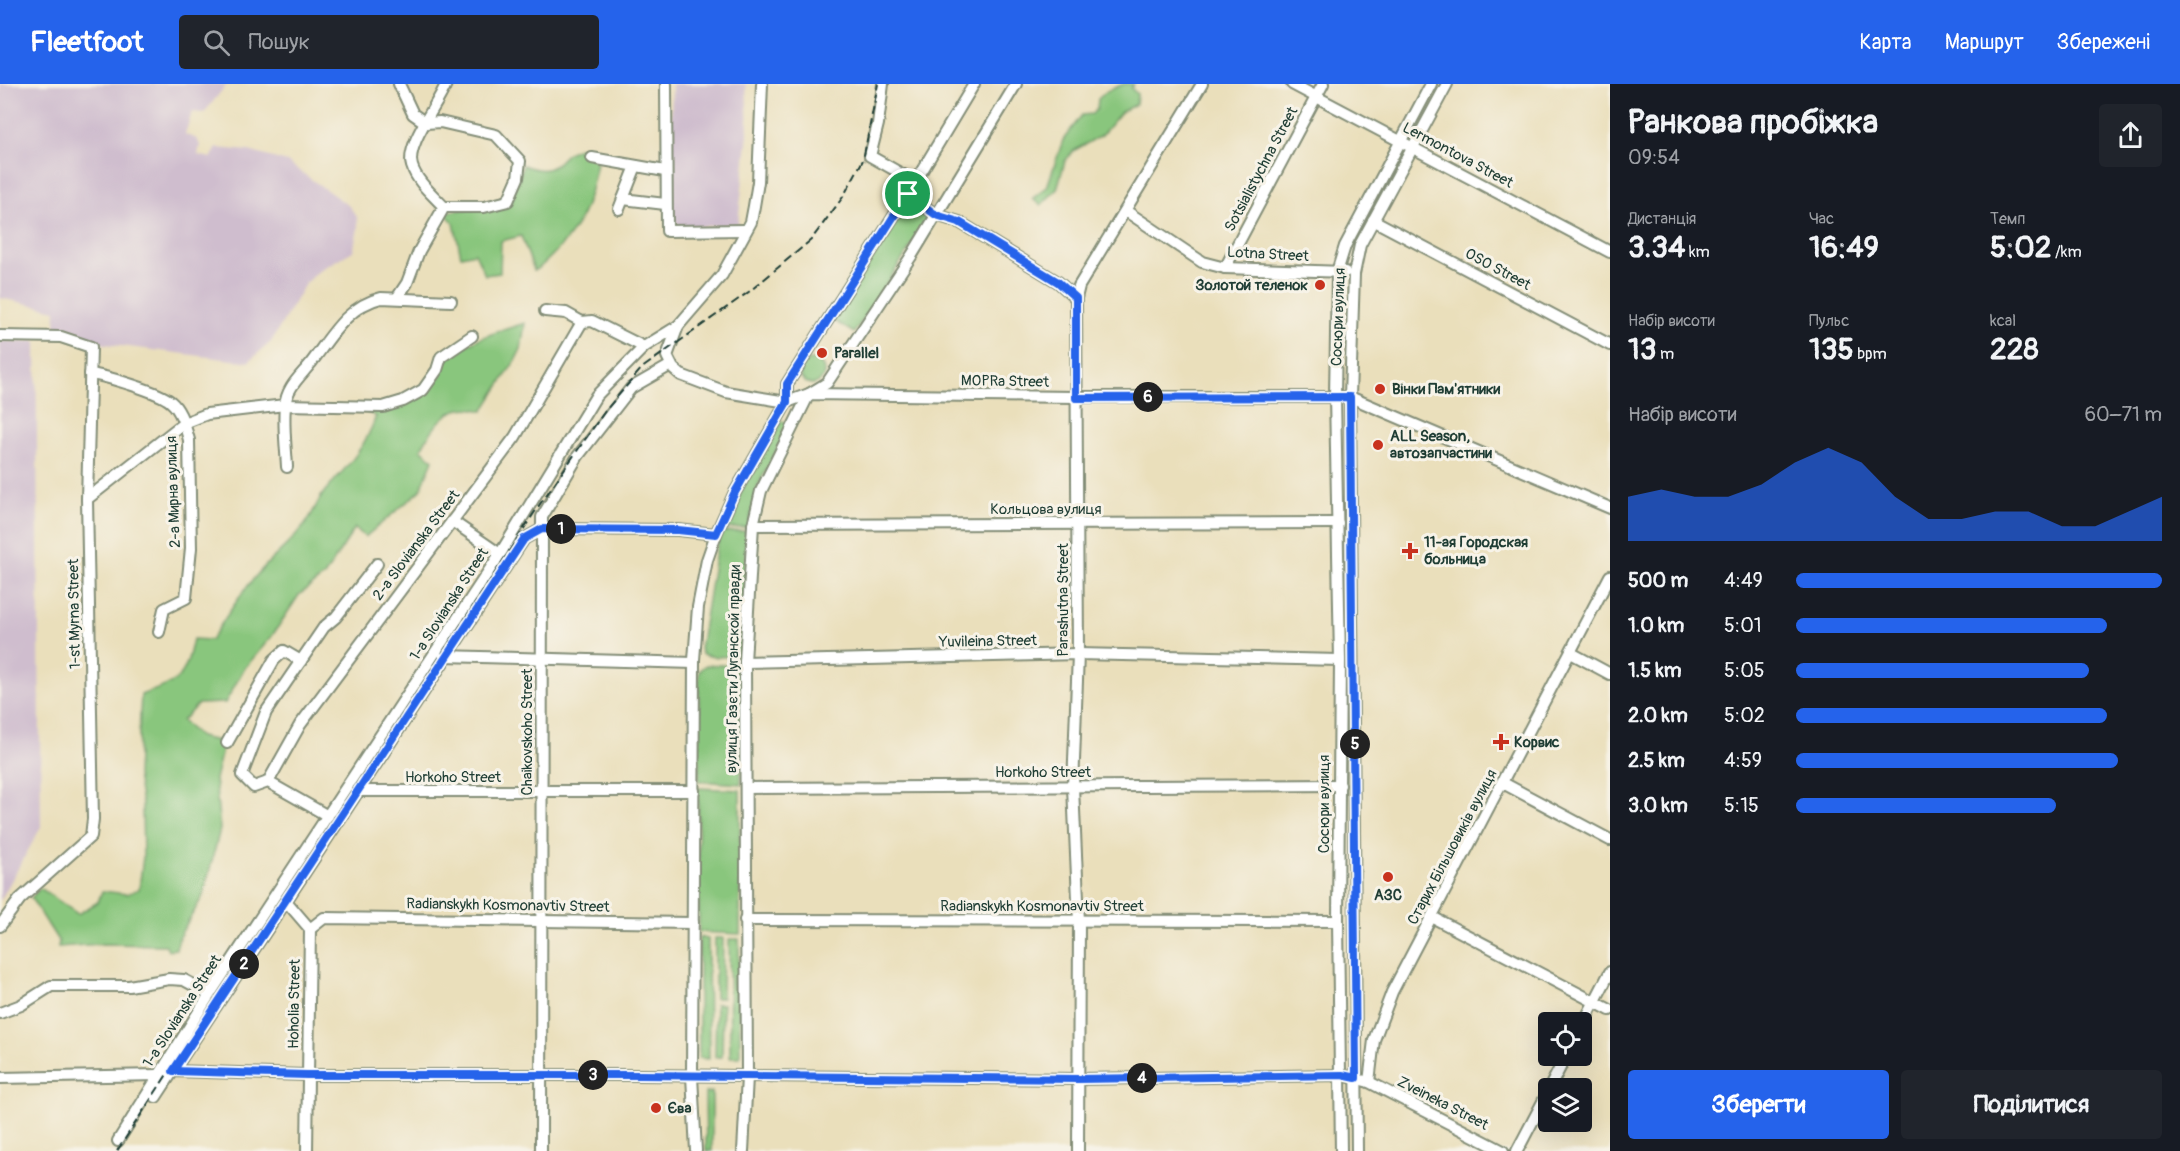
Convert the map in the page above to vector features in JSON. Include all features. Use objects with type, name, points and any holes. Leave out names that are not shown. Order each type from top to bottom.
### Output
[{"type":"street","points":[[399,84],[413,114],[426,123],[441,122],[496,135],[520,161],[518,178],[508,201],[484,207],[444,207],[425,186],[411,165],[414,146],[426,123],[446,84]]},
{"type":"street","points":[[666,84],[665,204],[667,231],[746,230]]},
{"type":"street","name":"1-a Slovianska Street","points":[[118,1141],[210,994],[500,554],[596,396],[644,347],[678,326],[722,275],[751,222],[759,182],[762,84]]},
{"type":"street","points":[[883,84],[879,124],[870,156],[916,182]]},
{"type":"street","name":"вулиця Газєти Луганской правди","points":[[696,1151],[693,1076],[694,663],[698,607],[707,560],[734,494],[787,402],[787,384],[916,182],[974,84]]},
{"type":"street","name":"вулиця Газєти Луганской правди","points":[[743,1151],[747,1077],[746,662],[753,525],[761,490],[809,394],[827,383],[936,215],[1016,84]]},
{"type":"street","name":"Parashutna Street","points":[[1078,1151],[1078,922],[1073,787],[1078,654],[1076,298],[1079,286],[1203,84]]},
{"type":"street","name":"Lermontova Street","points":[[1292,84],[1610,252]]},
{"type":"street","name":"Sotsialistychna Street","points":[[1225,268],[1323,84]]},
{"type":"street","name":"Сосюри вулиця","points":[[1357,1151],[1342,396],[1337,272],[1345,246],[1431,84]]},
{"type":"street","name":"Сосюри вулиця","points":[[1341,1151],[1342,1075],[1338,921],[1340,660],[1338,523],[1342,396],[1354,274],[1356,254],[1447,84]]},
{"type":"street","points":[[592,158],[665,171]]},
{"type":"street","points":[[636,166],[621,204],[665,204]]},
{"type":"street","points":[[908,194],[936,215],[959,222],[1058,282],[1076,298]]},
{"type":"street","points":[[397,298],[407,282],[419,250],[444,207]]},
{"type":"street","name":"Lotna Street","points":[[1126,211],[1202,262],[1225,268],[1354,274]]},
{"type":"street","name":"OSO Street","points":[[1373,220],[1610,345]]},
{"type":"street","points":[[286,467],[285,405],[293,382],[345,319],[372,300],[397,298],[451,301]]},
{"type":"street","points":[[545,311],[566,314],[582,322],[592,321],[644,347]]},
{"type":"street","name":"2-a Slovianska Street","points":[[268,782],[300,725],[515,437],[582,322]]},
{"type":"street","points":[[678,326],[668,349],[671,364],[681,375],[726,392],[787,402],[809,394]]},
{"type":"street","name":"1-st Myrna Street","points":[[0,336],[62,337],[91,346],[87,499],[93,819],[91,836],[20,899],[0,926]]},
{"type":"street","points":[[87,499],[184,423],[207,414],[285,405],[383,407],[403,401],[423,390],[437,370],[441,357],[472,336]]},
{"type":"street","name":"Chaikovskoho Street","points":[[541,1151],[542,517],[578,456],[631,388],[671,364]]},
{"type":"street","points":[[90,374],[108,377],[171,401],[184,423]]},
{"type":"street","name":"MOPRa Street","points":[[809,394],[1076,398],[1342,396],[1610,508]]},
{"type":"street","name":"2-а Мирна вулиця","points":[[159,632],[164,609],[186,598],[190,561],[189,440],[184,423]]},
{"type":"street","points":[[452,521],[500,554]]},
{"type":"street","name":"Кольцова вулиця","points":[[753,525],[1338,523]]},
{"type":"street","points":[[156,1097],[444,656],[524,539],[542,529],[678,530],[716,534]]},
{"type":"street","points":[[328,816],[268,782],[254,787],[242,775],[266,712],[324,627],[336,617],[376,564]]},
{"type":"street","name":"Старих Більшовиків вулиця","points":[[1369,1082],[1374,1040],[1392,992],[1610,576]]},
{"type":"street","points":[[227,743],[239,718],[274,660],[284,651],[301,661]]},
{"type":"street","points":[[1571,652],[1610,674]]},
{"type":"street","name":"Yuvileina Street","points":[[746,662],[1078,654],[1340,660]]},
{"type":"street","points":[[444,656],[542,661],[694,663]]},
{"type":"street","points":[[1503,783],[1610,840]]},
{"type":"street","name":"Horkoho Street","points":[[746,788],[1340,785]]},
{"type":"street","name":"Horkoho Street","points":[[357,791],[694,791]]},
{"type":"street","points":[[286,901],[310,929]]},
{"type":"street","points":[[1432,917],[1610,1010]]},
{"type":"street","name":"Radianskykh Kosmonavtiv Street","points":[[310,929],[324,918],[693,923]]},
{"type":"street","name":"Radianskykh Kosmonavtiv Street","points":[[745,920],[1338,921]]},
{"type":"street","name":"Hoholia Street","points":[[307,1151],[310,929]]},
{"type":"street","points":[[1590,1012],[1610,972]]},
{"type":"street","points":[[0,1013],[21,1005],[51,986],[129,986],[169,979],[184,980],[210,994]]},
{"type":"street","points":[[173,1071],[307,1075],[1078,1079],[1342,1075],[1369,1082]]},
{"type":"street","points":[[0,1078],[159,1075]]},
{"type":"street","name":"Zveineka Street","points":[[1369,1082],[1503,1151]]},
{"type":"street","points":[[1517,1151],[1538,1111]]},
{"type":"shaded area","points":[[0,84],[227,84],[204,113],[192,112],[185,134],[197,139],[200,145],[198,155],[211,158],[217,148],[249,151],[287,162],[349,206],[357,217],[358,228],[353,251],[321,269],[305,284],[271,342],[248,362],[82,341],[51,332],[55,329],[56,310],[0,298]]},
{"type":"shaded area","points":[[672,84],[746,84],[748,134],[738,224],[681,228],[669,215]]},
{"type":"shaded area","points":[[0,341],[36,341],[41,827],[0,901]]},
{"type":"green space","points":[[1124,84],[1134,84],[1131,88],[1137,94],[1136,104],[1121,112],[1102,135],[1073,151],[1065,161],[1057,189],[1041,205],[1032,199],[1047,187],[1063,140],[1082,115],[1092,114],[1097,109],[1098,99],[1107,91]]},
{"type":"green space","points":[[580,148],[597,162],[589,195],[571,234],[538,269],[534,270],[521,236],[501,241],[500,273],[485,275],[475,253],[461,256],[454,223],[444,212],[511,203],[523,165],[536,169],[551,168],[566,155]]},
{"type":"green space","points":[[908,199],[931,216],[854,333],[831,319]]},
{"type":"green space","points":[[525,323],[521,349],[483,411],[471,408],[461,409],[445,416],[426,440],[421,449],[433,460],[420,491],[365,537],[355,528],[324,576],[299,595],[272,636],[244,669],[225,703],[198,704],[182,721],[200,737],[222,742],[223,746],[215,779],[220,829],[203,896],[180,935],[176,949],[168,950],[166,945],[101,944],[58,947],[59,942],[31,898],[40,888],[78,914],[98,902],[102,891],[127,894],[139,889],[143,857],[142,804],[137,775],[141,695],[178,678],[187,664],[193,639],[211,640],[250,583],[304,526],[323,494],[355,456],[372,427],[376,416],[358,409],[400,405],[418,398],[433,384],[444,362],[454,353],[483,337]]},
{"type":"green space","points":[[812,360],[821,363],[824,372],[821,381],[812,384],[803,381],[800,372],[803,363]]},
{"type":"green space","points":[[781,421],[788,423],[789,426],[758,486],[748,527],[724,529],[733,504]]},
{"type":"green space","points":[[747,531],[742,650],[737,656],[714,657],[702,654],[700,649],[717,545],[722,532]]},
{"type":"green space","points":[[737,665],[742,674],[741,784],[699,781],[699,671],[704,666]]},
{"type":"green space","points":[[698,788],[740,790],[740,934],[699,932]]},
{"type":"green space","points":[[699,937],[708,939],[709,1059],[699,1058]]},
{"type":"green space","points":[[715,938],[723,938],[722,998],[715,998]]},
{"type":"green space","points":[[729,939],[739,939],[740,1057],[730,1057]]},
{"type":"green space","points":[[716,1004],[723,1004],[722,1057],[715,1057]]},
{"type":"green space","points":[[712,1092],[712,1151],[706,1151],[705,1093]]},
{"type":"railway","points":[[117,1151],[540,504],[605,411],[642,368],[750,291],[811,240],[843,197],[863,160],[878,84]]},
{"type":"place","name":"Золотой теленок","points":[[1320,285]]},
{"type":"place","name":"Parallel","points":[[822,353]]},
{"type":"place","name":"Вінки Пам'ятники","points":[[1380,389]]},
{"type":"place","name":"ALL Season, автозапчастини","points":[[1378,445]]},
{"type":"place","name":"11-ая Городская больница","points":[[1410,551]]},
{"type":"place","name":"Корвис","points":[[1501,742]]},
{"type":"place","name":"АЗС","points":[[1388,877]]},
{"type":"place","name":"Єва","points":[[656,1108]]},
{"type":"route","points":[[908,194],[936,215],[959,222],[1058,282],[1076,298],[1076,398],[1350,397],[1355,740],[1356,1078],[1342,1075],[1078,1079],[307,1075],[173,1071],[444,656],[524,539],[542,529],[678,530],[716,534],[734,494],[787,402],[787,384],[908,194]]}]
